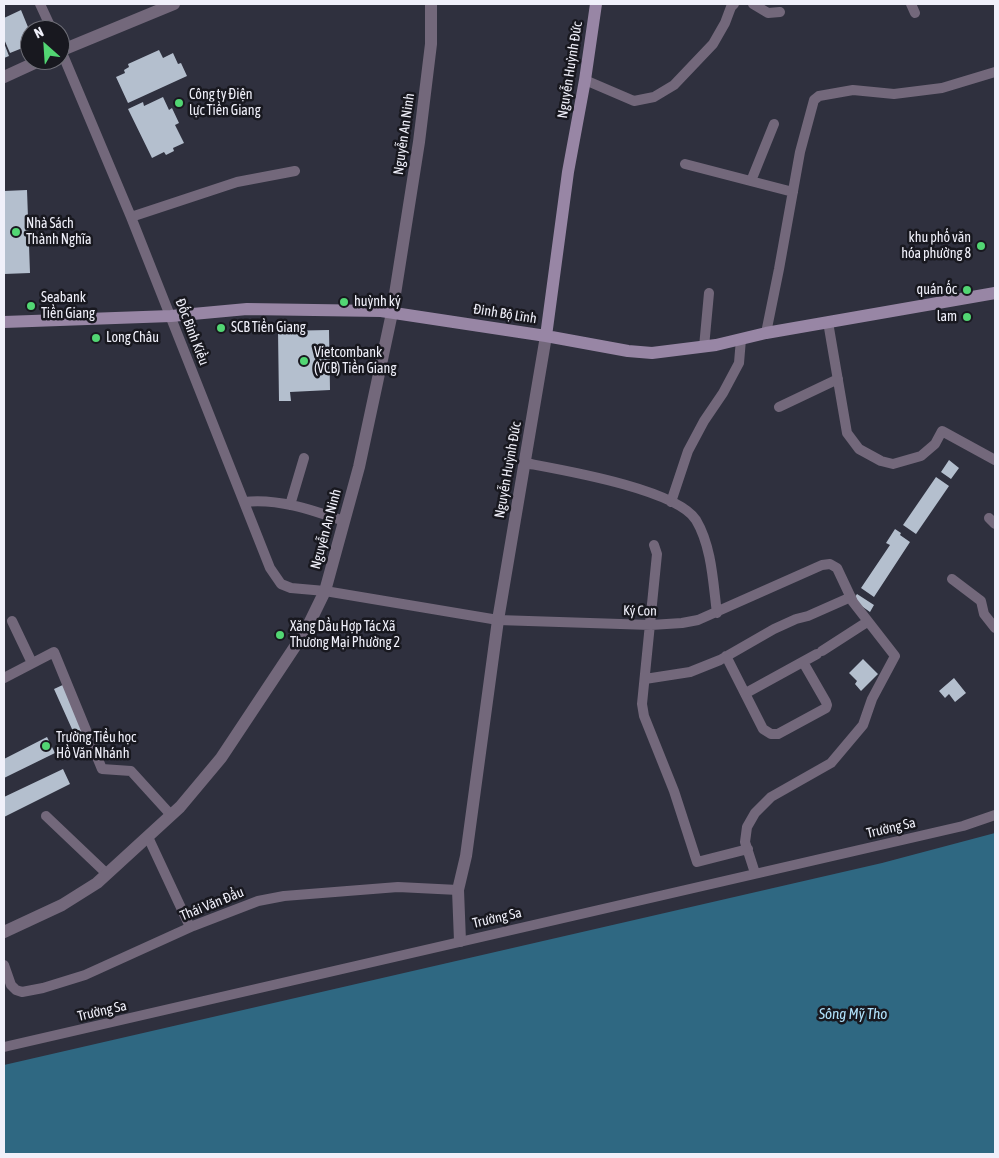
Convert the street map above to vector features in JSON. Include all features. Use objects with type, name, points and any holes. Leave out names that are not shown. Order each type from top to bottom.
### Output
[{"type":"main road","name":"Nguyễn Huỳnh Đức","points":[[546,336],[568,172],[585,80],[596,4]]},
{"type":"main road","name":"Đinh Bộ Lĩnh","points":[[4,322],[171,316],[247,309],[342,309],[392,312],[628,351],[652,353],[704,347],[766,333],[995,293]]},
{"type":"street","points":[[40,4],[47,20]]},
{"type":"street","points":[[70,46],[174,4]]},
{"type":"street","name":"Nguyễn An Ninh","points":[[4,932],[62,904],[97,883],[171,815],[221,758],[306,630],[325,591],[359,466],[392,312],[419,142],[430,44],[431,4]]},
{"type":"street","points":[[585,80],[634,101],[654,97],[674,86],[713,44],[734,4]]},
{"type":"street","points":[[753,4],[768,12],[780,12]]},
{"type":"street","points":[[4,77],[20,70]]},
{"type":"street","name":"Đốc Binh Kiều","points":[[69,70],[131,217],[270,568],[281,584],[291,588],[325,591]]},
{"type":"street","points":[[766,333],[800,152],[814,100],[819,96],[854,90],[894,94],[942,88],[995,72]]},
{"type":"street","points":[[751,181],[774,124]]},
{"type":"street","points":[[685,164],[793,192]]},
{"type":"street","points":[[131,217],[237,182],[296,171]]},
{"type":"street","points":[[704,347],[709,293]]},
{"type":"street","points":[[828,322],[847,433],[859,449],[871,457],[892,464],[921,456],[935,444],[942,431],[995,460]]},
{"type":"street","name":"Nguyễn Huỳnh Đức","points":[[460,941],[458,890],[466,856],[498,620],[546,336]]},
{"type":"street","points":[[671,502],[688,451],[704,421],[724,393],[739,363],[741,339]]},
{"type":"street","points":[[779,407],[838,379]]},
{"type":"street","points":[[290,505],[304,458]]},
{"type":"street","points":[[525,462],[601,478],[663,498],[690,513],[696,522],[708,551],[717,613]]},
{"type":"street","points":[[244,502],[262,500],[290,505],[309,509],[344,521]]},
{"type":"street","points":[[654,545],[657,554],[642,704],[644,716],[674,791],[697,862],[748,849],[755,873]]},
{"type":"street","name":"Ký Con","points":[[325,591],[498,620],[651,625],[698,620],[822,565],[830,564],[837,568],[853,602],[895,656],[872,699],[863,725],[831,763],[771,797],[755,813],[747,827],[746,842],[748,849]]},
{"type":"street","points":[[952,579],[981,601],[984,614],[995,628]]},
{"type":"street","points":[[645,679],[690,672],[726,656],[774,629],[850,597]]},
{"type":"street","points":[[12,621],[32,663]]},
{"type":"street","points":[[746,693],[803,662],[867,622]]},
{"type":"street","points":[[4,678],[54,652],[102,769],[132,771],[171,815]]},
{"type":"street","points":[[726,656],[764,729],[771,734],[778,734],[826,708],[827,705],[803,662]]},
{"type":"street","name":"Trường Sa","points":[[4,1047],[963,826],[995,815]]},
{"type":"street","points":[[46,816],[107,874]]},
{"type":"street","points":[[148,837],[190,927]]},
{"type":"street","name":"Thái Văn Đẩu","points":[[4,965],[11,984],[16,990],[22,992],[43,988],[85,975],[190,927],[258,901],[284,896],[398,887],[458,890]]},
{"type":"water","name":"Sông Mỹ Tho","points":[[995,833],[995,1154],[4,1154],[4,1065],[882,863]]},
{"type":"building","points":[[21,10],[25,20],[20,20],[20,49],[10,53],[4,39],[4,18]]},
{"type":"building","points":[[4,43],[9,56],[4,58]]},
{"type":"building","points":[[159,50],[163,58],[173,53],[178,64],[181,63],[187,76],[128,103],[116,77],[125,73],[124,70],[129,67],[128,64]]},
{"type":"building","points":[[163,97],[169,110],[172,108],[179,123],[175,125],[184,143],[173,148],[174,151],[166,155],[164,152],[152,158],[128,109],[143,102],[144,106]]},
{"type":"building","name":"Nhà Sách Thành Nghĩa","points":[[27,190],[30,273],[4,274],[4,191]]},
{"type":"building","name":"Vietcombank (VCB) Tiền Giang","points":[[329,330],[330,390],[290,392],[291,401],[279,401],[278,331]]},
{"type":"building","points":[[949,460],[959,468],[951,479],[941,472]]},
{"type":"building","points":[[936,477],[949,486],[916,534],[903,525]]},
{"type":"building","points":[[895,529],[910,542],[874,597],[861,588],[890,545],[886,543]]},
{"type":"building","points":[[857,594],[874,605],[870,612],[853,600]]},
{"type":"building","points":[[863,659],[878,674],[861,691],[855,684],[857,681],[849,673]]},
{"type":"building","points":[[954,678],[966,693],[955,702],[949,694],[945,698],[939,691]]},
{"type":"building","points":[[67,683],[88,732],[76,738],[54,689]]},
{"type":"building","points":[[47,737],[55,753],[4,778],[4,759]]},
{"type":"building","points":[[63,769],[70,784],[4,817],[4,797]]},
{"type":"place","name":"Công ty Điện lực Tiền Giang","points":[[179,103]]},
{"type":"place","name":"Nhà Sách Thành Nghĩa","points":[[16,232]]},
{"type":"place","name":"khu phố văn hóa phường 8","points":[[981,246]]},
{"type":"place","name":"quán ốc","points":[[967,290]]},
{"type":"place","name":"huỳnh ký","points":[[344,302]]},
{"type":"place","name":"Seabank Tiền Giang","points":[[31,306]]},
{"type":"place","name":"lam","points":[[967,317]]},
{"type":"place","name":"SCB Tiền Giang","points":[[221,328]]},
{"type":"place","name":"Long Châu","points":[[96,338]]},
{"type":"place","name":"Vietcombank (VCB) Tiền Giang","points":[[304,361]]},
{"type":"place","name":"Xăng Dầu Hợp Tác Xã Thương Mại Phường 2","points":[[280,635]]},
{"type":"place","name":"Trường Tiểu học Hồ Văn Nhánh","points":[[46,746]]}]
